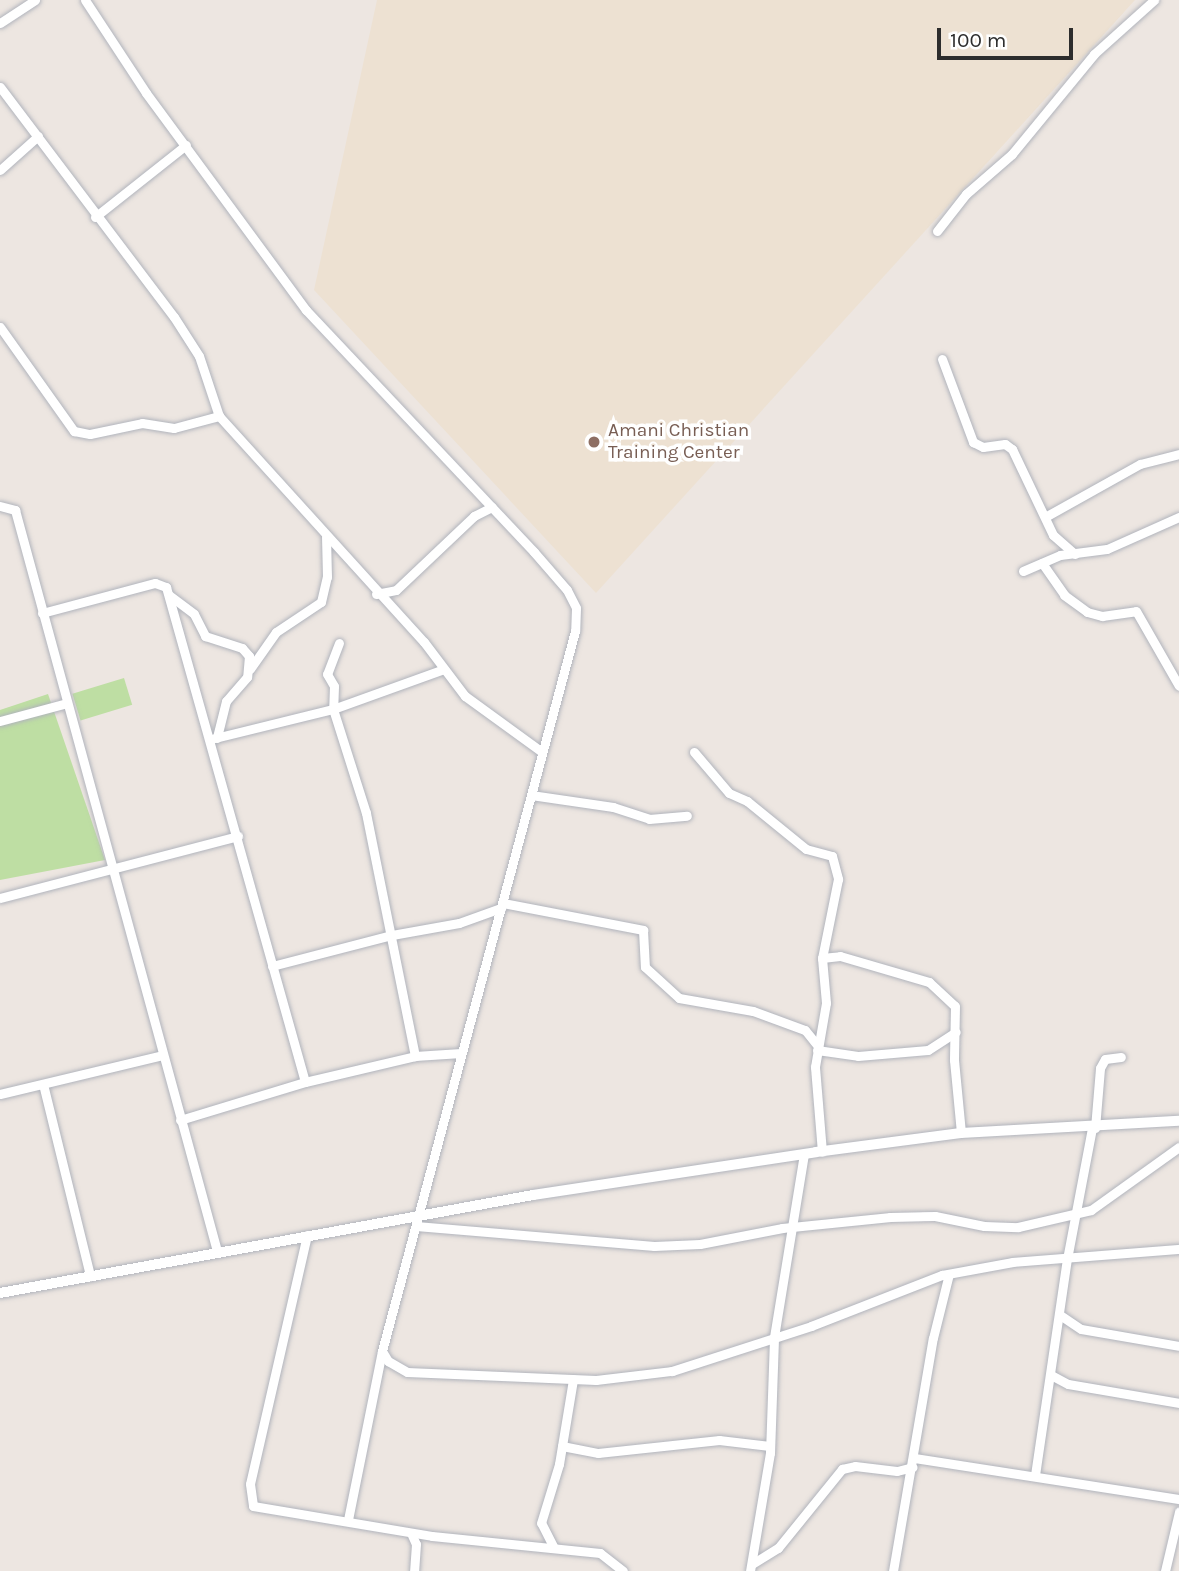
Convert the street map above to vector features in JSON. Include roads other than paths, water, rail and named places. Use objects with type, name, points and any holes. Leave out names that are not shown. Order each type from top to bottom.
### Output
[{"type":"street","points":[[0,23],[35,0]]},
{"type":"street","points":[[85,0],[306,310],[492,507],[567,590],[576,608],[575,631],[382,1351],[348,1520]]},
{"type":"street","points":[[937,231],[966,194],[1012,154],[1094,54],[1154,0]]},
{"type":"street","points":[[0,88],[199,356],[219,416],[478,707],[542,752]]},
{"type":"street","points":[[0,170],[38,136]]},
{"type":"street","points":[[95,218],[186,145]]},
{"type":"street","points":[[0,327],[74,431],[90,434],[142,423],[174,428],[219,416]]},
{"type":"street","points":[[942,359],[973,442],[983,447],[1008,445],[1019,458],[1045,517],[1061,545],[1075,554]]},
{"type":"street","points":[[1045,517],[1140,464],[1179,454]]},
{"type":"street","points":[[0,506],[15,510],[217,1251]]},
{"type":"street","points":[[376,594],[396,590],[474,516],[492,507]]},
{"type":"street","points":[[1023,571],[1060,555],[1107,549],[1179,517]]},
{"type":"street","points":[[214,738],[224,704],[276,632],[321,602],[327,577],[326,537]]},
{"type":"street","points":[[1042,563],[1059,590],[1087,612],[1102,616],[1136,611],[1179,686]]},
{"type":"street","points":[[42,613],[155,583],[164,585],[214,738],[272,966],[305,1082]]},
{"type":"street","points":[[169,595],[194,614],[205,636],[247,651],[248,671]]},
{"type":"street","points":[[339,643],[327,674],[334,685],[333,709],[366,813],[415,1056]]},
{"type":"street","points":[[214,738],[333,709],[444,669]]},
{"type":"street","points":[[0,721],[67,703]]},
{"type":"street","points":[[694,752],[729,793],[747,801],[806,849],[832,856],[838,880],[822,958],[826,1003],[818,1048],[822,1152]]},
{"type":"street","points":[[531,795],[613,807],[649,819],[687,816]]},
{"type":"street","points":[[0,898],[112,871],[238,836]]},
{"type":"street","points":[[272,966],[392,935],[459,923],[502,905],[643,930],[645,967],[679,998],[753,1011],[805,1030],[818,1048],[858,1056],[928,1050],[956,1032]]},
{"type":"street","points":[[822,958],[860,960],[933,984],[955,1006],[954,1060],[961,1133]]},
{"type":"street","points":[[180,1120],[305,1082],[415,1056],[461,1054]]},
{"type":"street","points":[[0,1094],[162,1055]]},
{"type":"street","points":[[1035,1475],[1067,1259],[1093,1128],[1100,1068],[1105,1059],[1121,1057]]},
{"type":"street","points":[[43,1084],[90,1276]]},
{"type":"street","points":[[0,1293],[307,1235],[417,1221],[804,1154],[961,1133],[1093,1128],[1179,1121]]},
{"type":"street","points":[[417,1221],[654,1246],[700,1244],[794,1227],[934,1216],[984,1226],[1018,1227],[1076,1217],[1102,1204],[1132,1176],[1179,1147]]},
{"type":"street","points":[[750,1568],[770,1446],[774,1337],[804,1154]]},
{"type":"street","points":[[307,1235],[249,1497],[262,1510],[348,1520],[432,1536],[600,1553],[623,1571]]},
{"type":"street","points":[[382,1351],[393,1366],[407,1372],[573,1380],[691,1367],[949,1274],[1013,1262],[1179,1249]]},
{"type":"street","points":[[893,1571],[933,1338],[949,1274]]},
{"type":"street","points":[[1060,1315],[1081,1329],[1179,1346]]},
{"type":"street","points":[[1051,1375],[1068,1384],[1179,1403]]},
{"type":"street","points":[[554,1548],[541,1523],[562,1446],[573,1380]]},
{"type":"street","points":[[562,1446],[598,1453],[719,1440],[770,1446]]},
{"type":"street","points":[[750,1568],[785,1541],[842,1469],[855,1466],[897,1471],[913,1463],[1035,1475],[1179,1499]]},
{"type":"street","points":[[1165,1571],[1179,1512]]},
{"type":"street","points":[[411,1533],[417,1549],[414,1571]]},
{"type":"street","points":[[417,1549],[432,1536]]},
{"type":"street","points":[[1159,1571],[1170,1550]]},
{"type":"place","name":"Amani Christian Training Center","points":[[594,442]]}]
